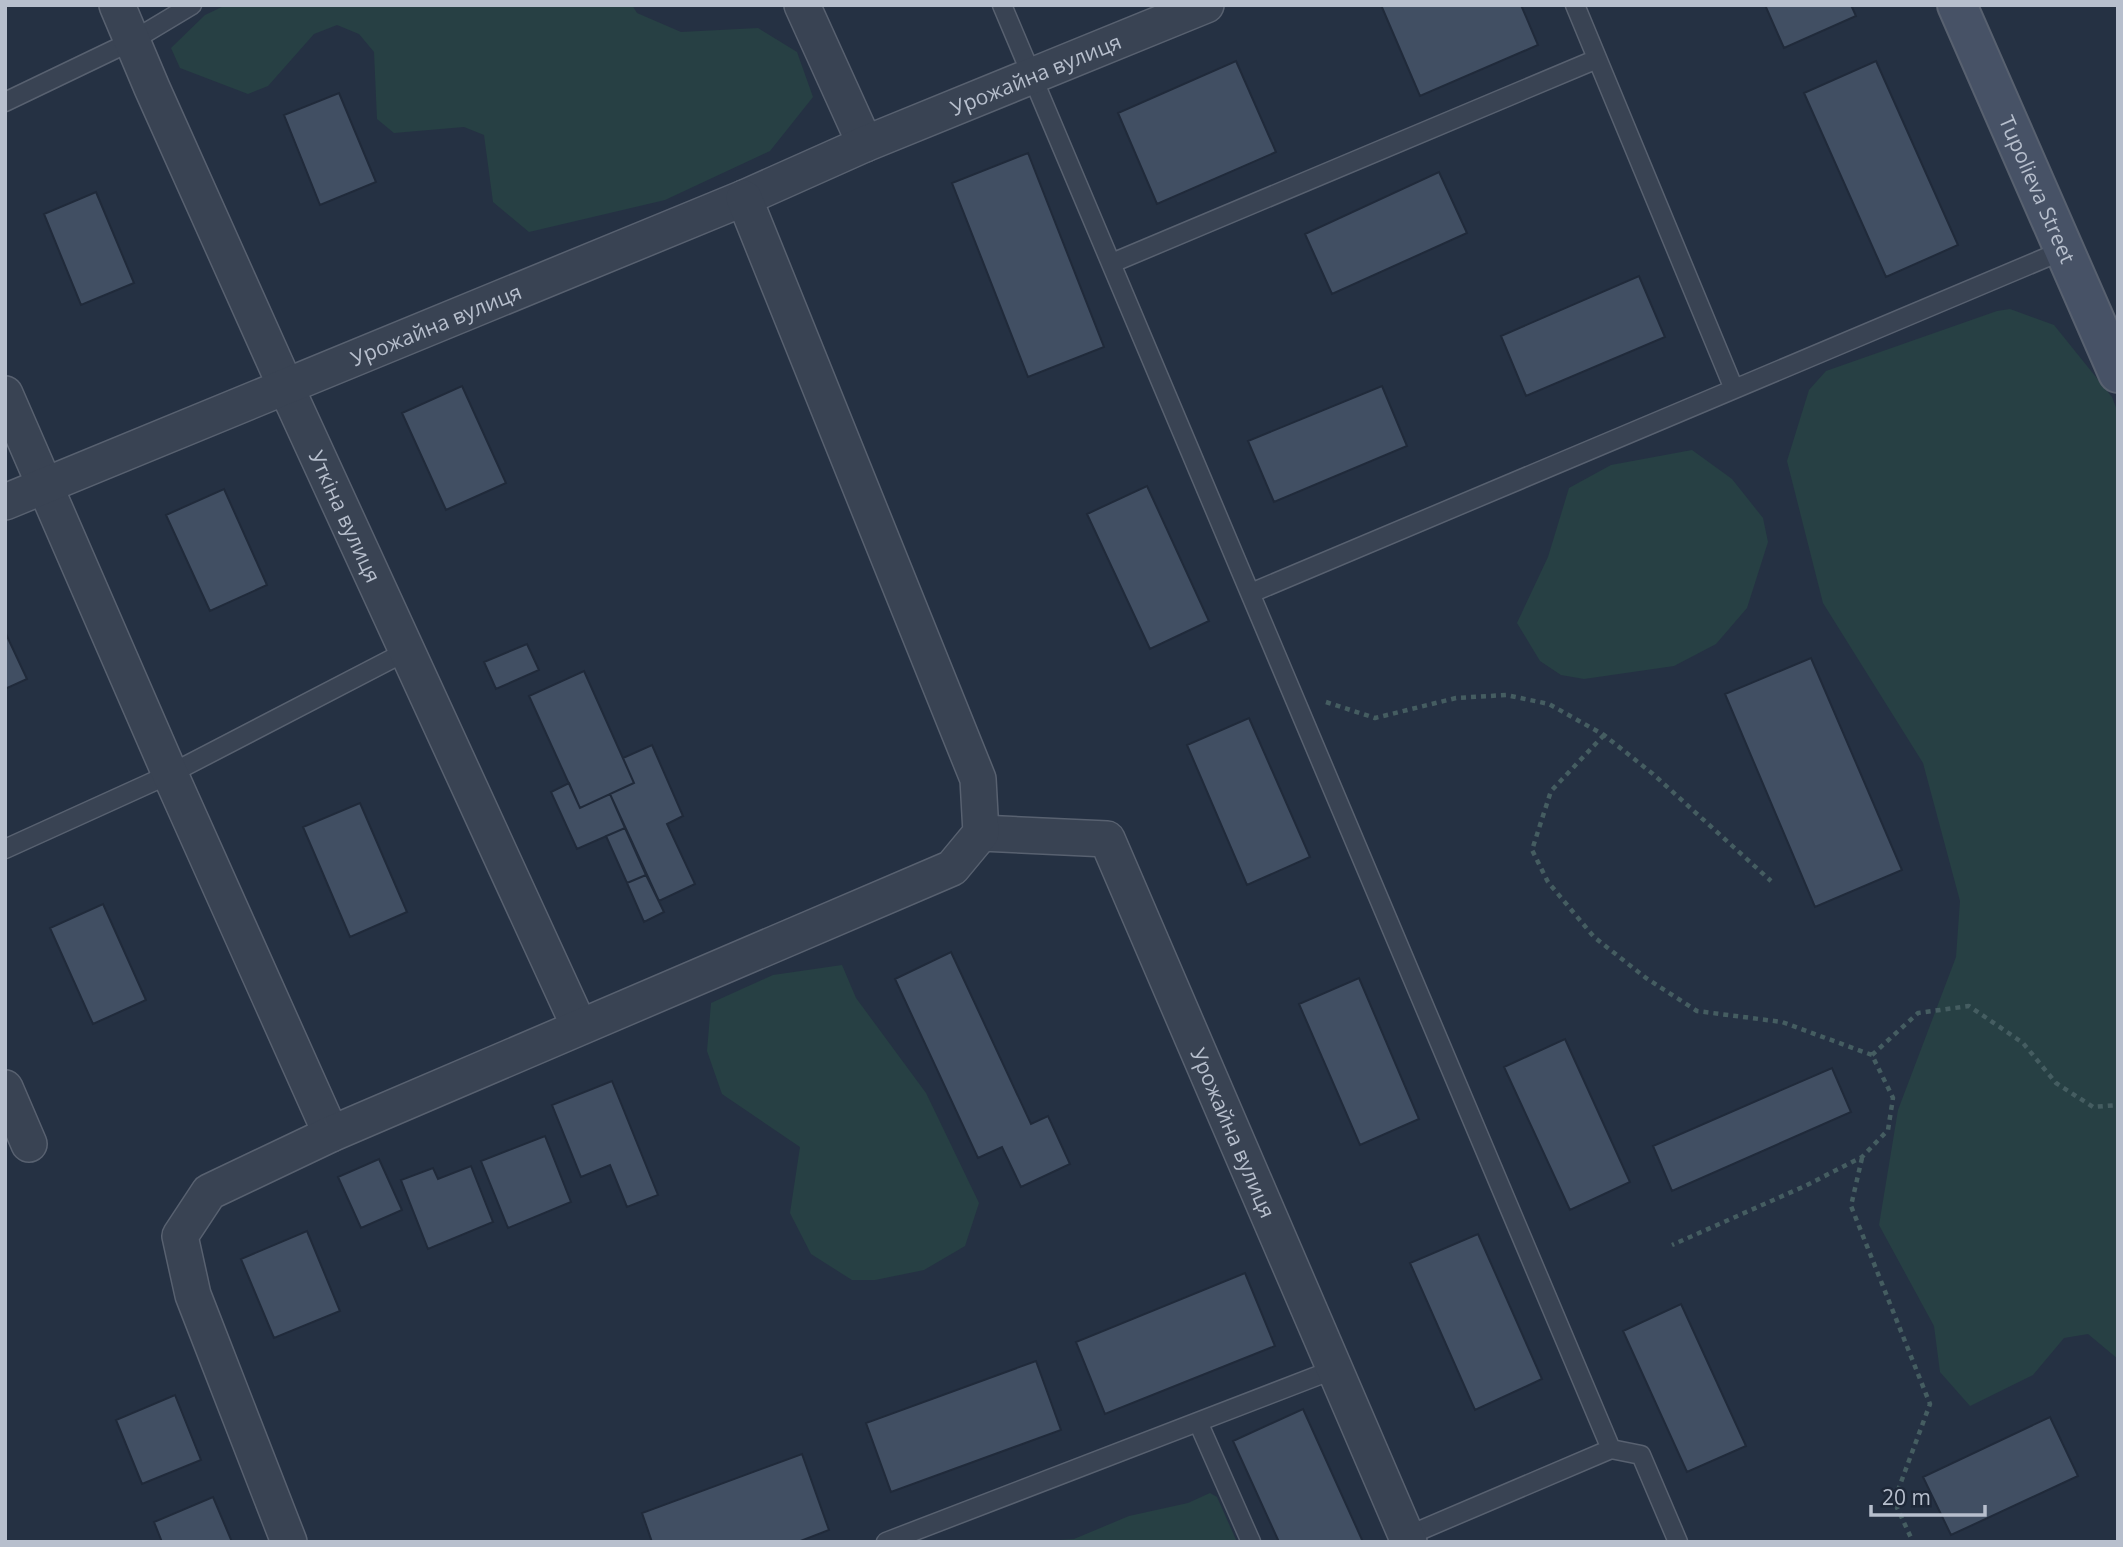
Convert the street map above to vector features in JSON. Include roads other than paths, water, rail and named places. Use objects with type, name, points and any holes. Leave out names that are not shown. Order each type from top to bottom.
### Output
[{"type":"main road","name":"Tupolieva Street","points":[[1957,5],[2118,373]]},
{"type":"street","name":"Уткiна вулиця","points":[[117,5],[285,385],[579,1026]]},
{"type":"street","points":[[802,5],[865,144]]},
{"type":"street","name":"Урожайна вулиця","points":[[5,502],[1206,5]]},
{"type":"street","points":[[289,1542],[193,1295],[180,1236],[209,1192],[331,1134],[952,868],[981,833],[978,779],[744,198]]},
{"type":"street","points":[[5,394],[170,774],[331,1134]]},
{"type":"street","name":"Урожайна вулиця","points":[[981,833],[1107,839],[1408,1539]]},
{"type":"street","points":[[5,1088],[29,1144]]},
{"type":"lane","points":[[5,102],[132,41],[192,5]]},
{"type":"lane","points":[[1002,5],[1611,1449]]},
{"type":"lane","points":[[1575,5],[1734,389]]},
{"type":"lane","points":[[1112,263],[1597,59]]},
{"type":"lane","points":[[1251,593],[2064,250]]},
{"type":"lane","points":[[5,849],[170,774],[407,651]]},
{"type":"lane","points":[[886,1542],[1335,1369]]},
{"type":"lane","points":[[1198,1422],[1251,1542]]},
{"type":"lane","points":[[1408,1539],[1611,1449],[1641,1455],[1678,1542]]}]
